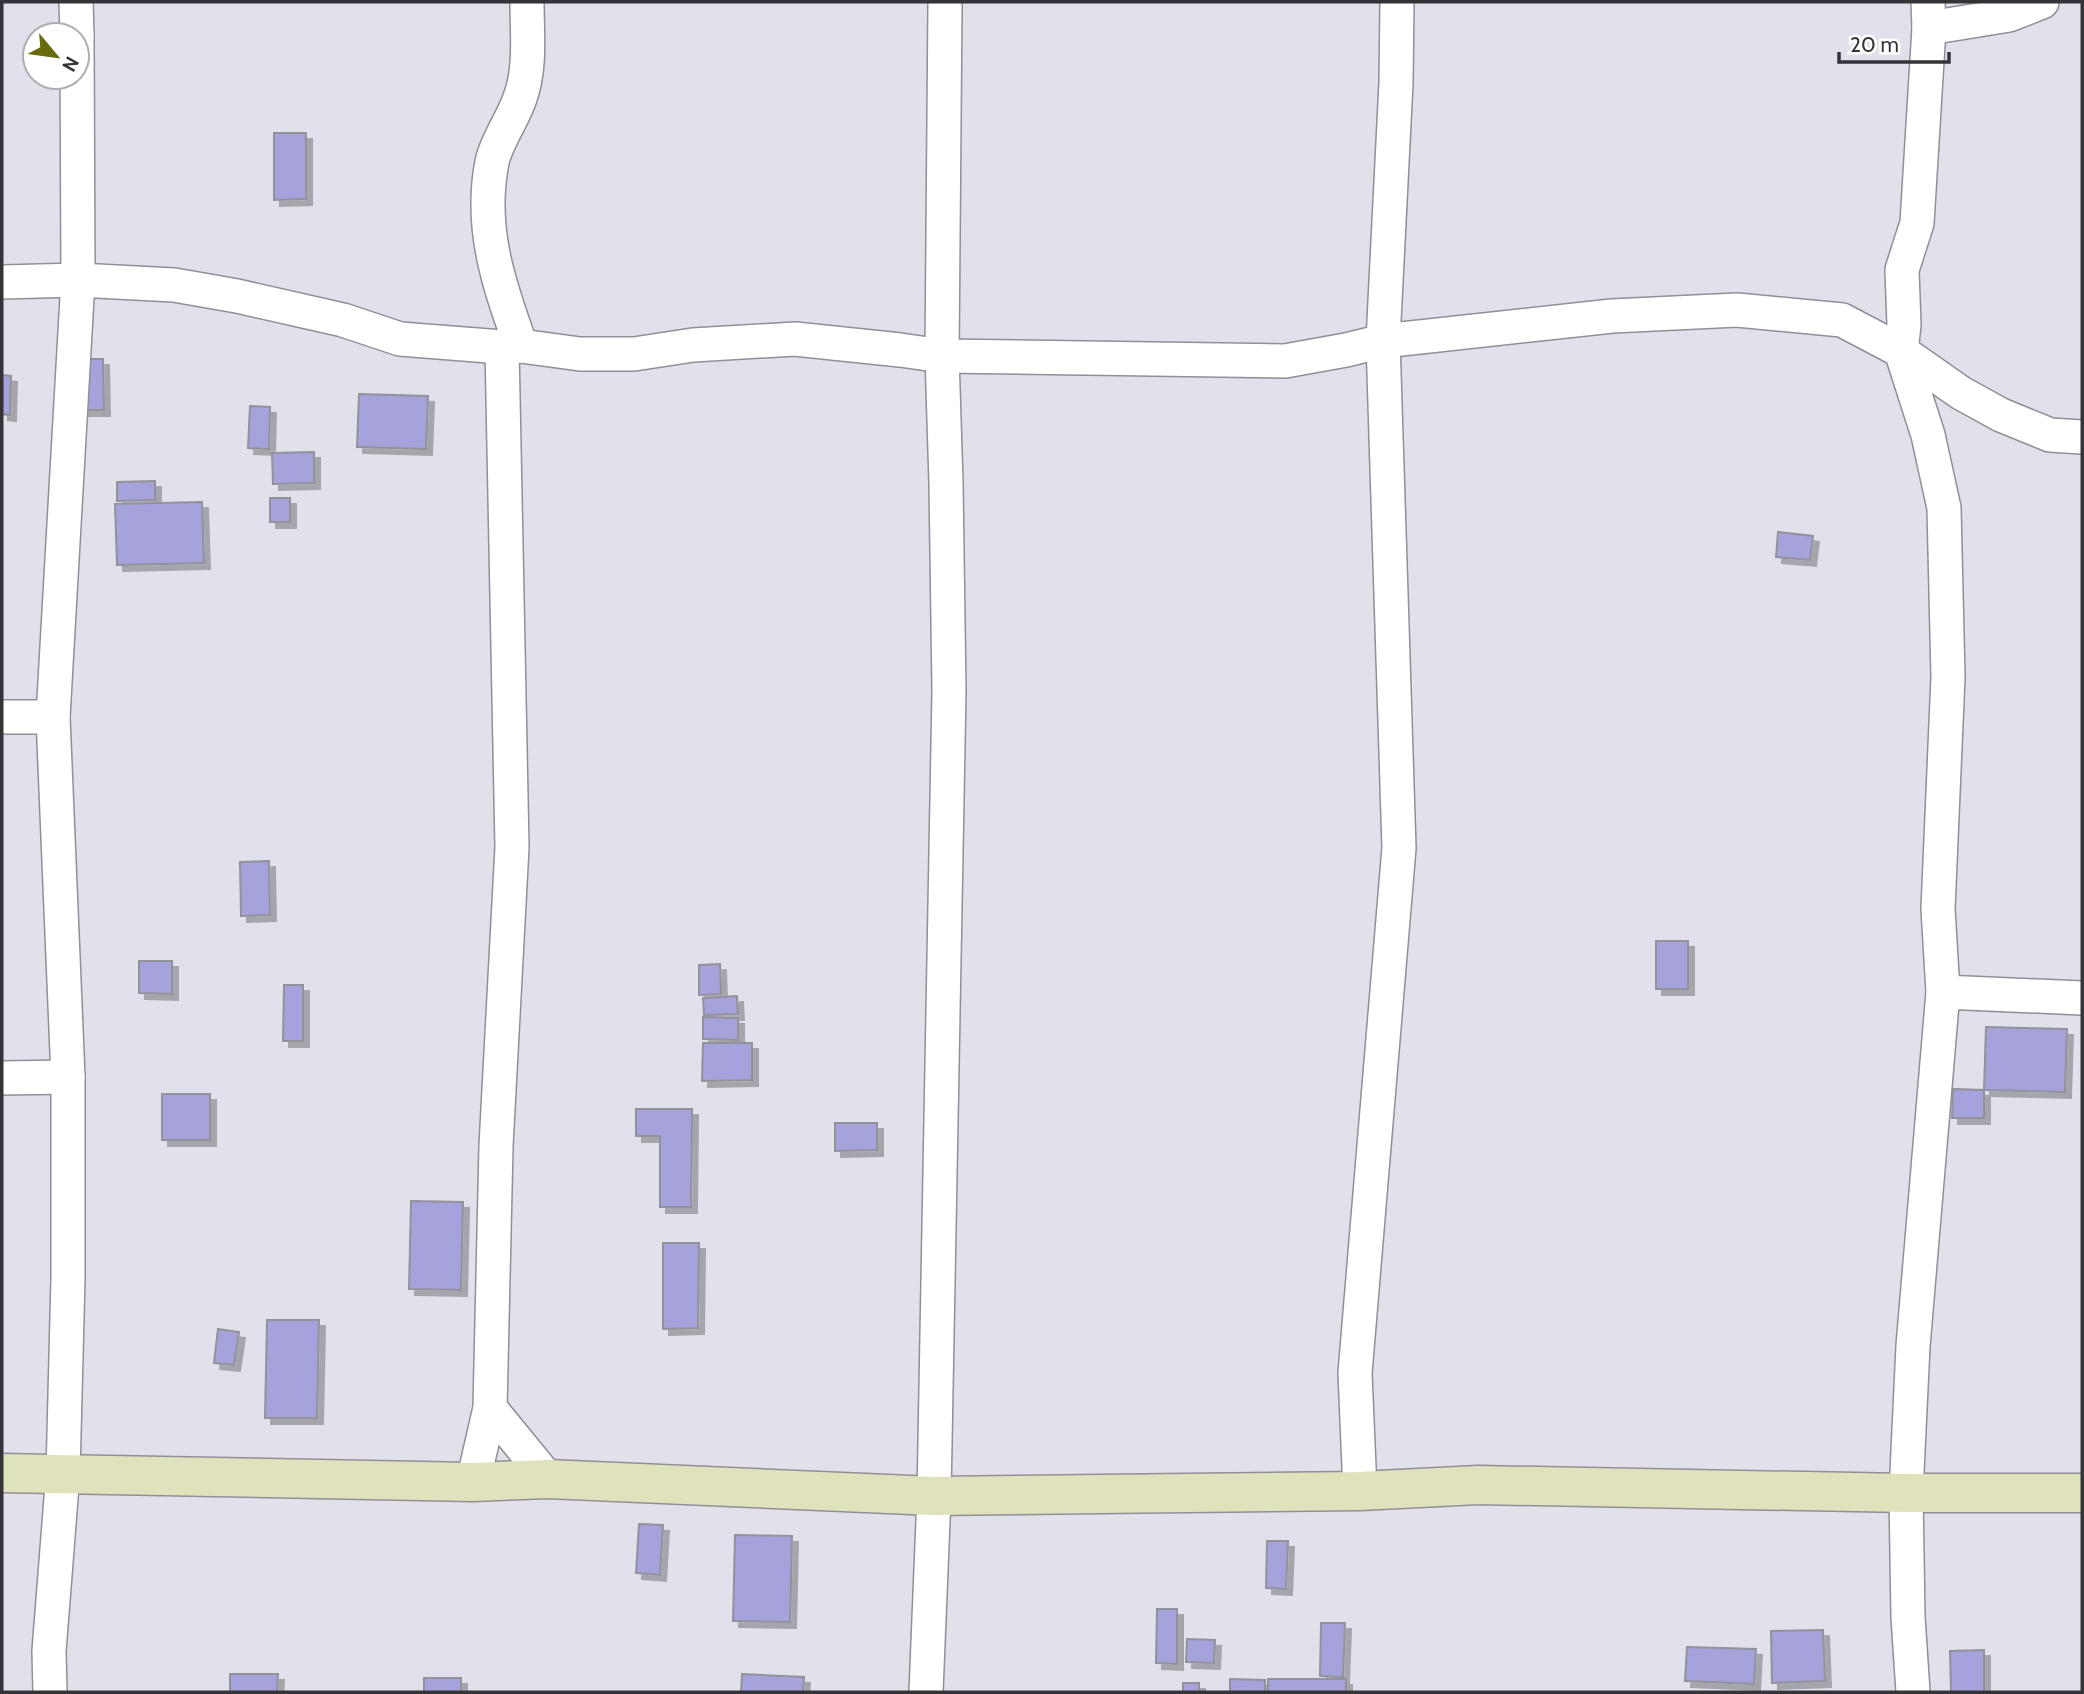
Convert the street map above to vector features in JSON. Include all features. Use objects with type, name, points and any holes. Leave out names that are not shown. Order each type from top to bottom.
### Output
[{"type":"street","points":[[76,2],[77,21]]},
{"type":"street","points":[[473,1482],[491,1408],[496,1146],[512,847],[511,347],[489,233],[487,192],[492,159],[521,96],[527,61],[527,2]]},
{"type":"street","points":[[926,1692],[934,1496],[949,691],[942,356],[945,2]]},
{"type":"street","points":[[1360,1491],[1355,1373],[1399,848],[1383,341],[1396,83],[1397,2]]},
{"type":"street","points":[[1913,1692],[1908,1617],[1906,1493],[1913,1346],[1943,992],[1938,909],[1948,677],[1944,508],[1928,435],[1901,351],[1904,325],[1902,270],[1917,223],[1928,15],[2009,15],[2042,2]]},
{"type":"street","points":[[50,1692],[49,1651],[63,1473],[68,1278],[68,1077],[53,717],[78,280],[77,91]]},
{"type":"street","points":[[2,282],[78,280],[187,287],[343,320],[400,340],[580,354],[634,354],[693,345],[795,340],[900,349],[942,356],[1286,361],[1383,341],[1612,316],[1737,310],[1842,320],[1901,351],[1961,393],[2001,415],[2050,435],[2082,437]]},
{"type":"street","points":[[2,717],[53,717]]},
{"type":"street","points":[[1943,992],[2082,998]]},
{"type":"street","points":[[2,1078],[68,1077]]},
{"type":"street","points":[[491,1408],[548,1479]]},
{"type":"street","points":[[2,1473],[473,1482],[548,1479],[934,1496],[1360,1491],[1478,1485],[1906,1493],[2082,1493]]},
{"type":"building","points":[[274,133],[306,133],[306,199],[274,200]]},
{"type":"building","points":[[82,359],[103,359],[104,410],[83,410]]},
{"type":"building","points":[[2,375],[11,376],[10,415],[2,414]]},
{"type":"building","points":[[359,394],[428,396],[426,449],[357,447]]},
{"type":"building","points":[[250,406],[270,407],[269,449],[248,448]]},
{"type":"building","points":[[314,452],[314,483],[273,484],[272,453]]},
{"type":"building","points":[[155,481],[155,500],[117,501],[117,482]]},
{"type":"building","points":[[270,498],[290,498],[290,522],[270,522]]},
{"type":"building","points":[[202,502],[204,563],[117,565],[115,504]]},
{"type":"building","points":[[1778,532],[1813,536],[1810,560],[1776,557]]},
{"type":"building","points":[[269,861],[270,915],[241,916],[240,862]]},
{"type":"building","points":[[1656,941],[1688,941],[1688,989],[1656,989]]},
{"type":"building","points":[[139,961],[172,961],[172,994],[139,993]]},
{"type":"building","points":[[720,964],[721,994],[699,995],[699,965]]},
{"type":"building","points":[[284,985],[303,985],[303,1041],[283,1041]]},
{"type":"building","points":[[737,996],[738,1014],[704,1015],[703,998]]},
{"type":"building","points":[[703,1017],[738,1018],[738,1040],[703,1039]]},
{"type":"building","points":[[1986,1027],[2067,1029],[2065,1092],[1984,1090]]},
{"type":"building","points":[[703,1043],[752,1043],[752,1080],[702,1081]]},
{"type":"building","points":[[1953,1089],[1984,1090],[1984,1118],[1952,1118]]},
{"type":"building","points":[[162,1094],[210,1094],[210,1140],[162,1140]]},
{"type":"building","points":[[636,1109],[692,1109],[691,1207],[660,1207],[660,1136],[636,1136]]},
{"type":"building","points":[[835,1123],[877,1123],[877,1150],[835,1151]]},
{"type":"building","points":[[411,1201],[463,1202],[461,1290],[409,1289]]},
{"type":"building","points":[[663,1243],[699,1243],[698,1328],[663,1329]]},
{"type":"building","points":[[267,1320],[319,1320],[317,1418],[265,1418]]},
{"type":"building","points":[[218,1329],[239,1332],[234,1365],[214,1363]]},
{"type":"building","points":[[639,1524],[663,1525],[660,1575],[636,1573]]},
{"type":"building","points":[[735,1535],[792,1536],[790,1622],[733,1621]]},
{"type":"building","points":[[1267,1541],[1288,1541],[1286,1589],[1266,1588]]},
{"type":"building","points":[[1157,1609],[1177,1609],[1177,1664],[1156,1663]]},
{"type":"building","points":[[1321,1623],[1345,1623],[1343,1677],[1320,1676]]},
{"type":"building","points":[[1823,1630],[1825,1681],[1772,1683],[1771,1631]]},
{"type":"building","points":[[1187,1639],[1215,1640],[1214,1663],[1186,1662]]},
{"type":"building","points":[[1687,1647],[1756,1649],[1754,1684],[1685,1681]]},
{"type":"building","points":[[1984,1650],[1984,1692],[1951,1692],[1950,1651]]},
{"type":"building","points":[[230,1674],[278,1674],[277,1692],[230,1692]]},
{"type":"building","points":[[742,1674],[804,1677],[803,1692],[741,1692]]},
{"type":"building","points":[[424,1678],[461,1678],[461,1692],[424,1692]]},
{"type":"building","points":[[1230,1679],[1265,1680],[1265,1692],[1230,1692]]},
{"type":"building","points":[[1268,1679],[1346,1679],[1346,1692],[1268,1692]]},
{"type":"building","points":[[1183,1683],[1199,1683],[1199,1692],[1183,1692]]}]
